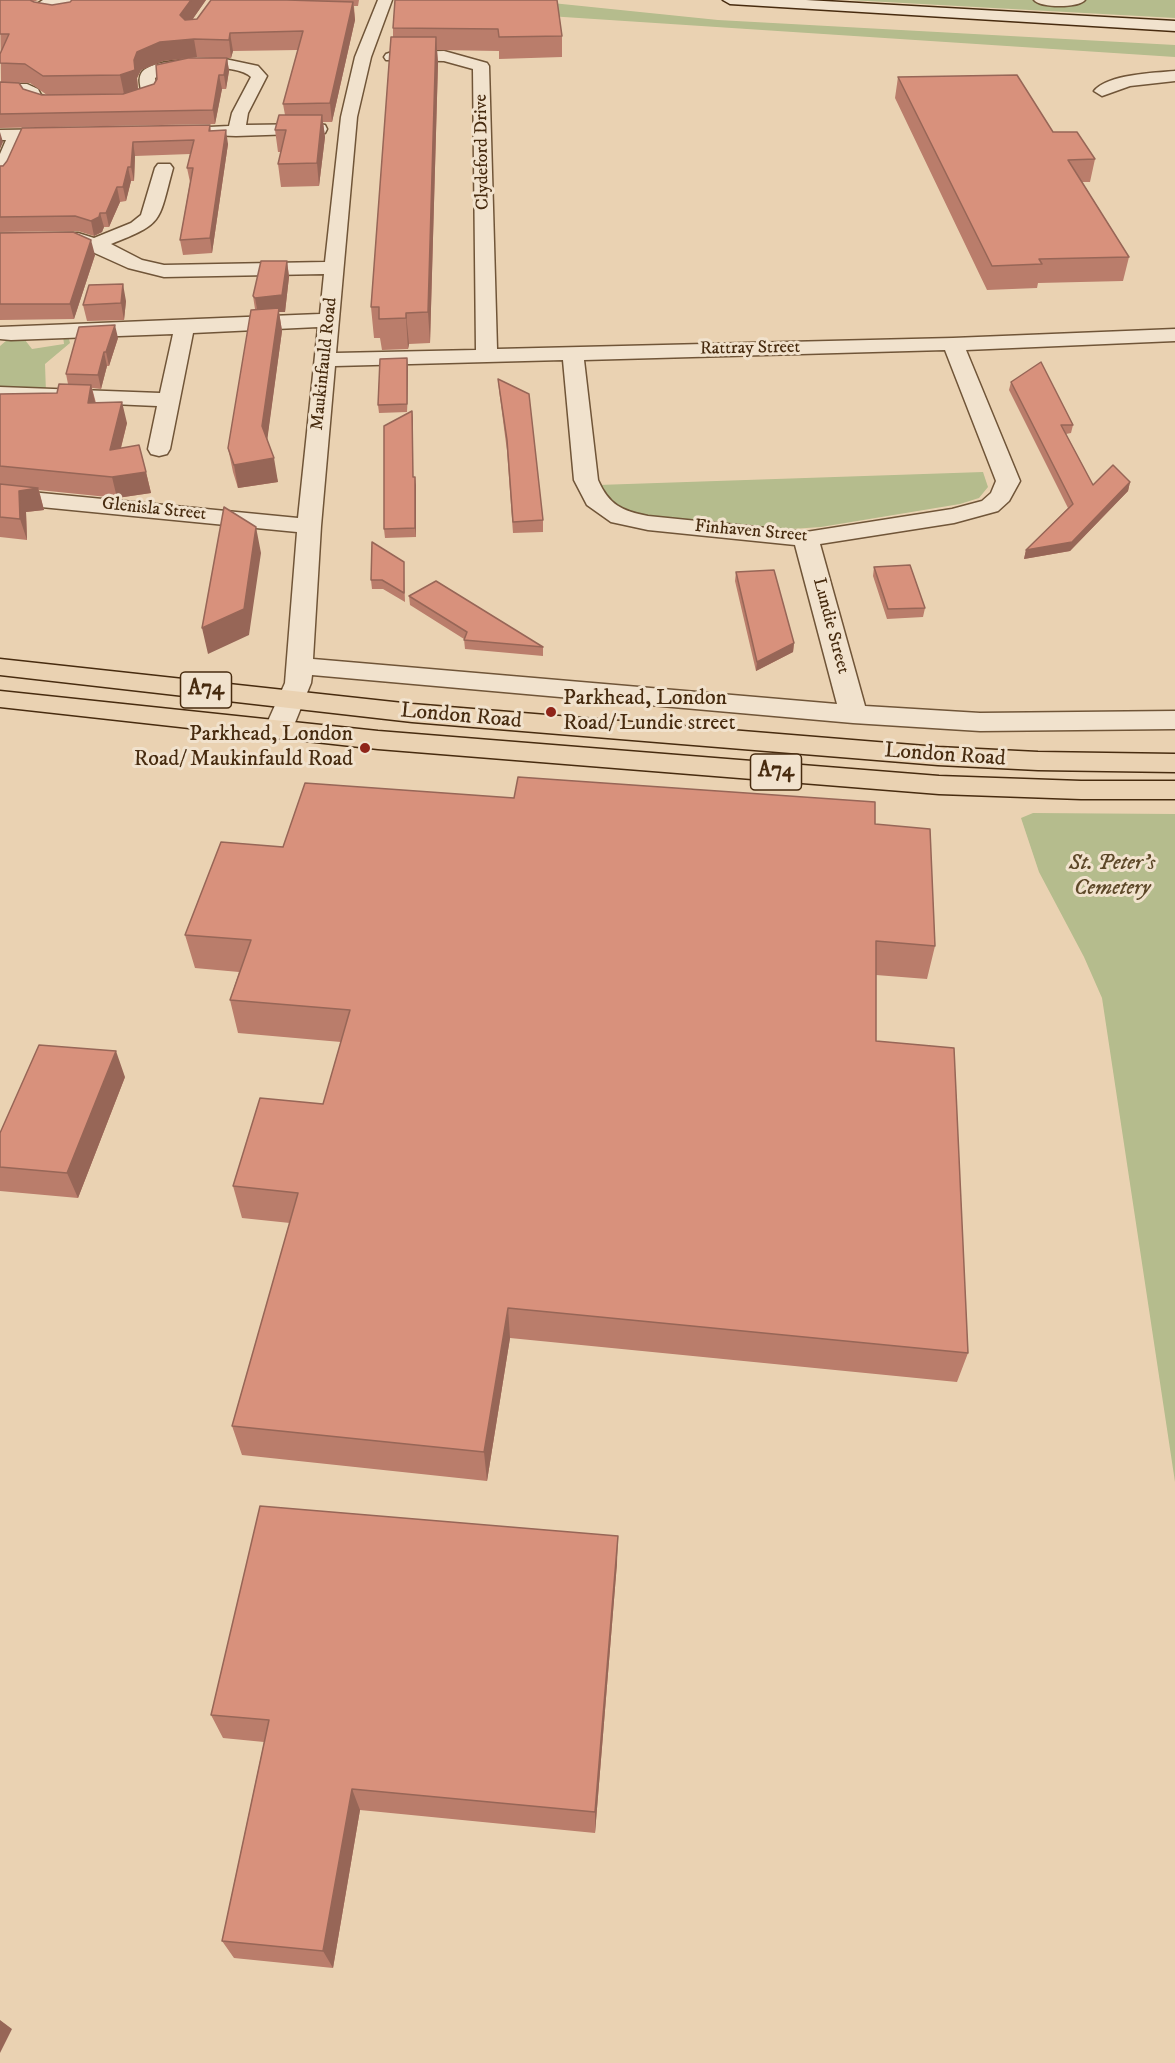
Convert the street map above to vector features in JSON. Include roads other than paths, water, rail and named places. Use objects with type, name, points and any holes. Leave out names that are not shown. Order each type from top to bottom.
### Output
[{"type":"main road","name":"London Road","points":[[0,668],[412,713],[960,758],[1175,763]]},
{"type":"main road","name":"London Road","points":[[0,699],[278,730],[939,785],[1081,790],[1175,790]]},
{"type":"street","points":[[730,0],[1175,26]]},
{"type":"street","points":[[1041,0],[1078,0]]},
{"type":"street","points":[[18,8],[36,8]]},
{"type":"street","name":"Maukinfauld Road","points":[[278,730],[298,683],[309,526],[348,129],[363,57],[378,9]]},
{"type":"street","name":"Clydeford Drive","points":[[363,57],[444,56],[481,66],[487,356]]},
{"type":"street","points":[[0,89],[27,89],[32,92],[33,98],[46,102],[126,101],[149,93],[147,78],[149,74],[162,68],[222,64],[245,65],[257,71],[259,76],[240,113],[236,131]]},
{"type":"street","points":[[1102,91],[1115,84],[1132,80],[1167,77],[1175,94]]},
{"type":"street","points":[[201,132],[348,129]]},
{"type":"street","points":[[0,174],[8,135],[86,134]]},
{"type":"street","points":[[95,244],[138,227],[150,217],[164,168]]},
{"type":"street","points":[[0,240],[67,239],[95,244],[135,264],[164,271],[335,268]]},
{"type":"street","points":[[0,333],[24,335],[58,330],[184,328],[329,320]]},
{"type":"street","points":[[159,449],[184,328]]},
{"type":"street","name":"Rattray Street","points":[[324,360],[953,344],[1175,335]]},
{"type":"street","name":"Finhaven Street","points":[[573,353],[585,480],[595,500],[619,517],[648,523],[806,539],[954,516],[990,506],[1001,496],[1008,481],[953,344]]},
{"type":"street","points":[[0,393],[52,397],[170,400]]},
{"type":"street","name":"Glenisla Street","points":[[0,496],[309,526]]},
{"type":"street","name":"Lundie Street","points":[[806,539],[853,714]]},
{"type":"street","points":[[299,666],[853,714],[980,722],[1175,720]]},
{"type":"place","name":"Parkhead, London Road/ Lundie street","points":[[551,712]]},
{"type":"place","name":"Parkhead, London Road/ Maukinfauld Road","points":[[365,748]]},
{"type":"park label","name":"St. Peter's Cemetery","points":[[1112,876]]}]
